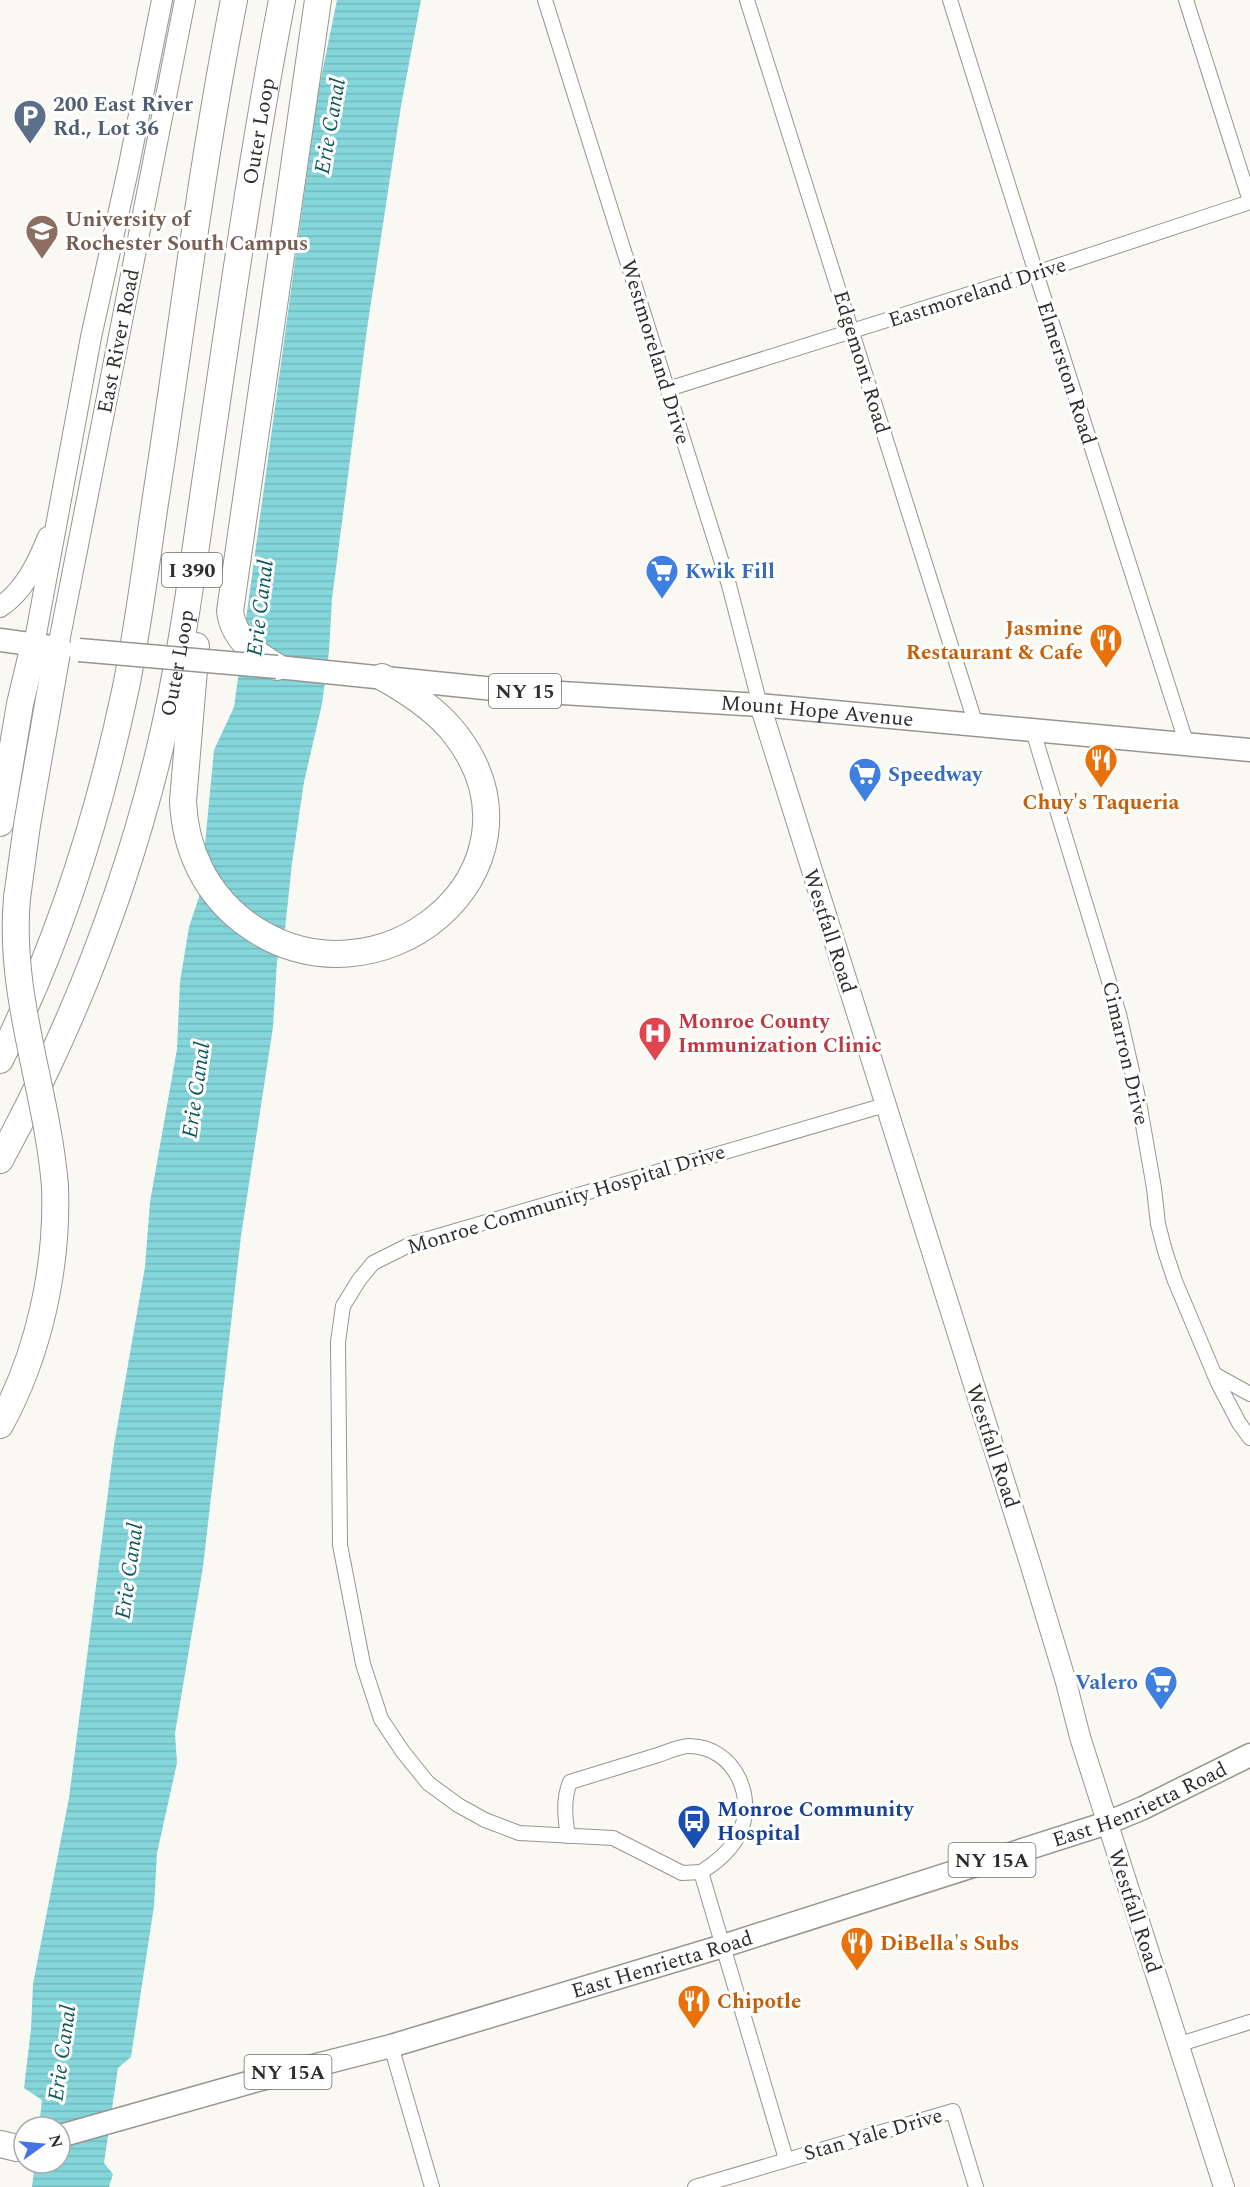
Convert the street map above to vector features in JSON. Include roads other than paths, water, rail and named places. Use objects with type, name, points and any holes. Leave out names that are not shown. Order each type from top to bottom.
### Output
[{"type":"highway","name":"I 390","points":[[0,1060],[7,1039],[47,953],[84,849],[126,688],[165,443],[202,185],[233,0]]},
{"type":"highway","name":"Outer Loop","points":[[0,1160],[55,1053],[91,968],[120,890],[144,810],[176,673],[253,154],[282,0]]},
{"type":"highway","points":[[278,667],[245,643],[232,624],[230,611],[318,0]]},
{"type":"highway","points":[[217,401],[183,801],[187,836],[197,865],[212,890],[234,913],[266,936],[296,948],[328,954],[361,952],[402,941],[440,916],[459,893],[474,869],[483,843],[486,829],[482,789],[474,765],[462,743],[447,724],[425,704],[382,676]]},
{"type":"highway","points":[[0,823],[20,704],[57,647]]},
{"type":"highway","points":[[0,1425],[21,1379],[41,1313],[54,1239],[55,1186],[50,1134],[19,985],[15,930],[27,825],[57,647]]},
{"type":"highway","points":[[0,1167],[22,1119]]},
{"type":"main road","name":"NY 15","points":[[0,640],[382,676]]},
{"type":"main road","name":"Mount Hope Avenue","points":[[382,676],[500,689],[760,705],[1250,750]]},
{"type":"main road","name":"East Henrietta Road","points":[[72,2133],[391,2046],[723,1946],[1107,1823],[1143,1808],[1250,1755]]},
{"type":"street","name":"East River Road","points":[[57,647],[63,495],[91,337],[162,0]]},
{"type":"street","name":"East River Road","points":[[57,647],[185,0]]},
{"type":"street","name":"Westmoreland Drive","points":[[545,0],[729,585],[760,705]]},
{"type":"street","name":"Edgemont Road","points":[[747,0],[976,725]]},
{"type":"street","name":"Elmerston Road","points":[[950,0],[1035,273],[1188,745]]},
{"type":"street","points":[[1186,0],[1250,201]]},
{"type":"street","name":"Eastmoreland Drive","points":[[668,389],[853,332],[1250,201]]},
{"type":"street","points":[[0,607],[18,592],[29,574],[45,544],[63,495]]},
{"type":"street","name":"Westfall Road","points":[[760,705],[1030,1563],[1080,1737],[1224,2187]]},
{"type":"street","name":"Cimarron Drive","points":[[1033,731],[1119,1014],[1137,1092],[1158,1224],[1165,1251],[1175,1281],[1214,1374],[1239,1423],[1250,1438]]},
{"type":"street","name":"Monroe Community Hospital Drive","points":[[701,1872],[682,1873],[613,1838],[519,1833],[485,1820],[458,1805],[428,1783],[381,1719],[361,1655],[340,1545],[338,1342],[344,1306],[359,1280],[373,1263],[411,1244],[885,1105]]},
{"type":"street","points":[[1214,1374],[1250,1394]]},
{"type":"street","points":[[568,1836],[566,1792],[570,1782],[688,1745],[711,1750],[729,1763],[746,1794],[745,1816],[738,1837],[721,1859],[701,1872],[723,1946]]},
{"type":"street","name":"Stan Yale Drive","points":[[723,1946],[786,2159]]},
{"type":"street","points":[[1178,2045],[1250,2022]]},
{"type":"street","points":[[391,2046],[432,2187]]},
{"type":"street","name":"Stan Yale Drive","points":[[695,2187],[953,2111],[976,2187]]},
{"type":"water","name":"Erie Canal","points":[[337,0],[421,0],[401,106],[367,329],[332,599],[329,651],[322,704],[304,782],[284,939],[277,961],[273,1027],[241,1236],[203,1567],[175,1733],[177,1763],[157,1853],[154,1906],[131,2057],[118,2068],[104,2163],[113,2174],[109,2187],[32,2187],[34,2175],[72,2175],[72,2115],[40,2115],[42,2100],[24,2088],[31,2029],[33,1984],[69,1798],[114,1445],[145,1267],[150,1202],[177,1049],[180,982],[189,927],[207,873],[205,844],[214,750],[234,707],[318,93]]},
{"type":"place","name":"200 East River Rd., Lot 36","points":[[30,145]]},
{"type":"place","name":"University of Rochester South Campus","points":[[42,260]]},
{"type":"place","name":"Kwik Fill","points":[[662,600]]},
{"type":"place","name":"Jasmine Restaurant & Cafe","points":[[1106,669]]},
{"type":"place","name":"Chuy's Taqueria","points":[[1101,789]]},
{"type":"place","name":"Speedway","points":[[865,803]]},
{"type":"place","name":"Monroe County Immunization Clinic","points":[[655,1062]]},
{"type":"place","name":"Valero","points":[[1161,1711]]},
{"type":"place","name":"Monroe Community Hospital","points":[[694,1850]]},
{"type":"place","name":"DiBella's Subs","points":[[857,1972]]},
{"type":"place","name":"Chipotle","points":[[694,2030]]}]
